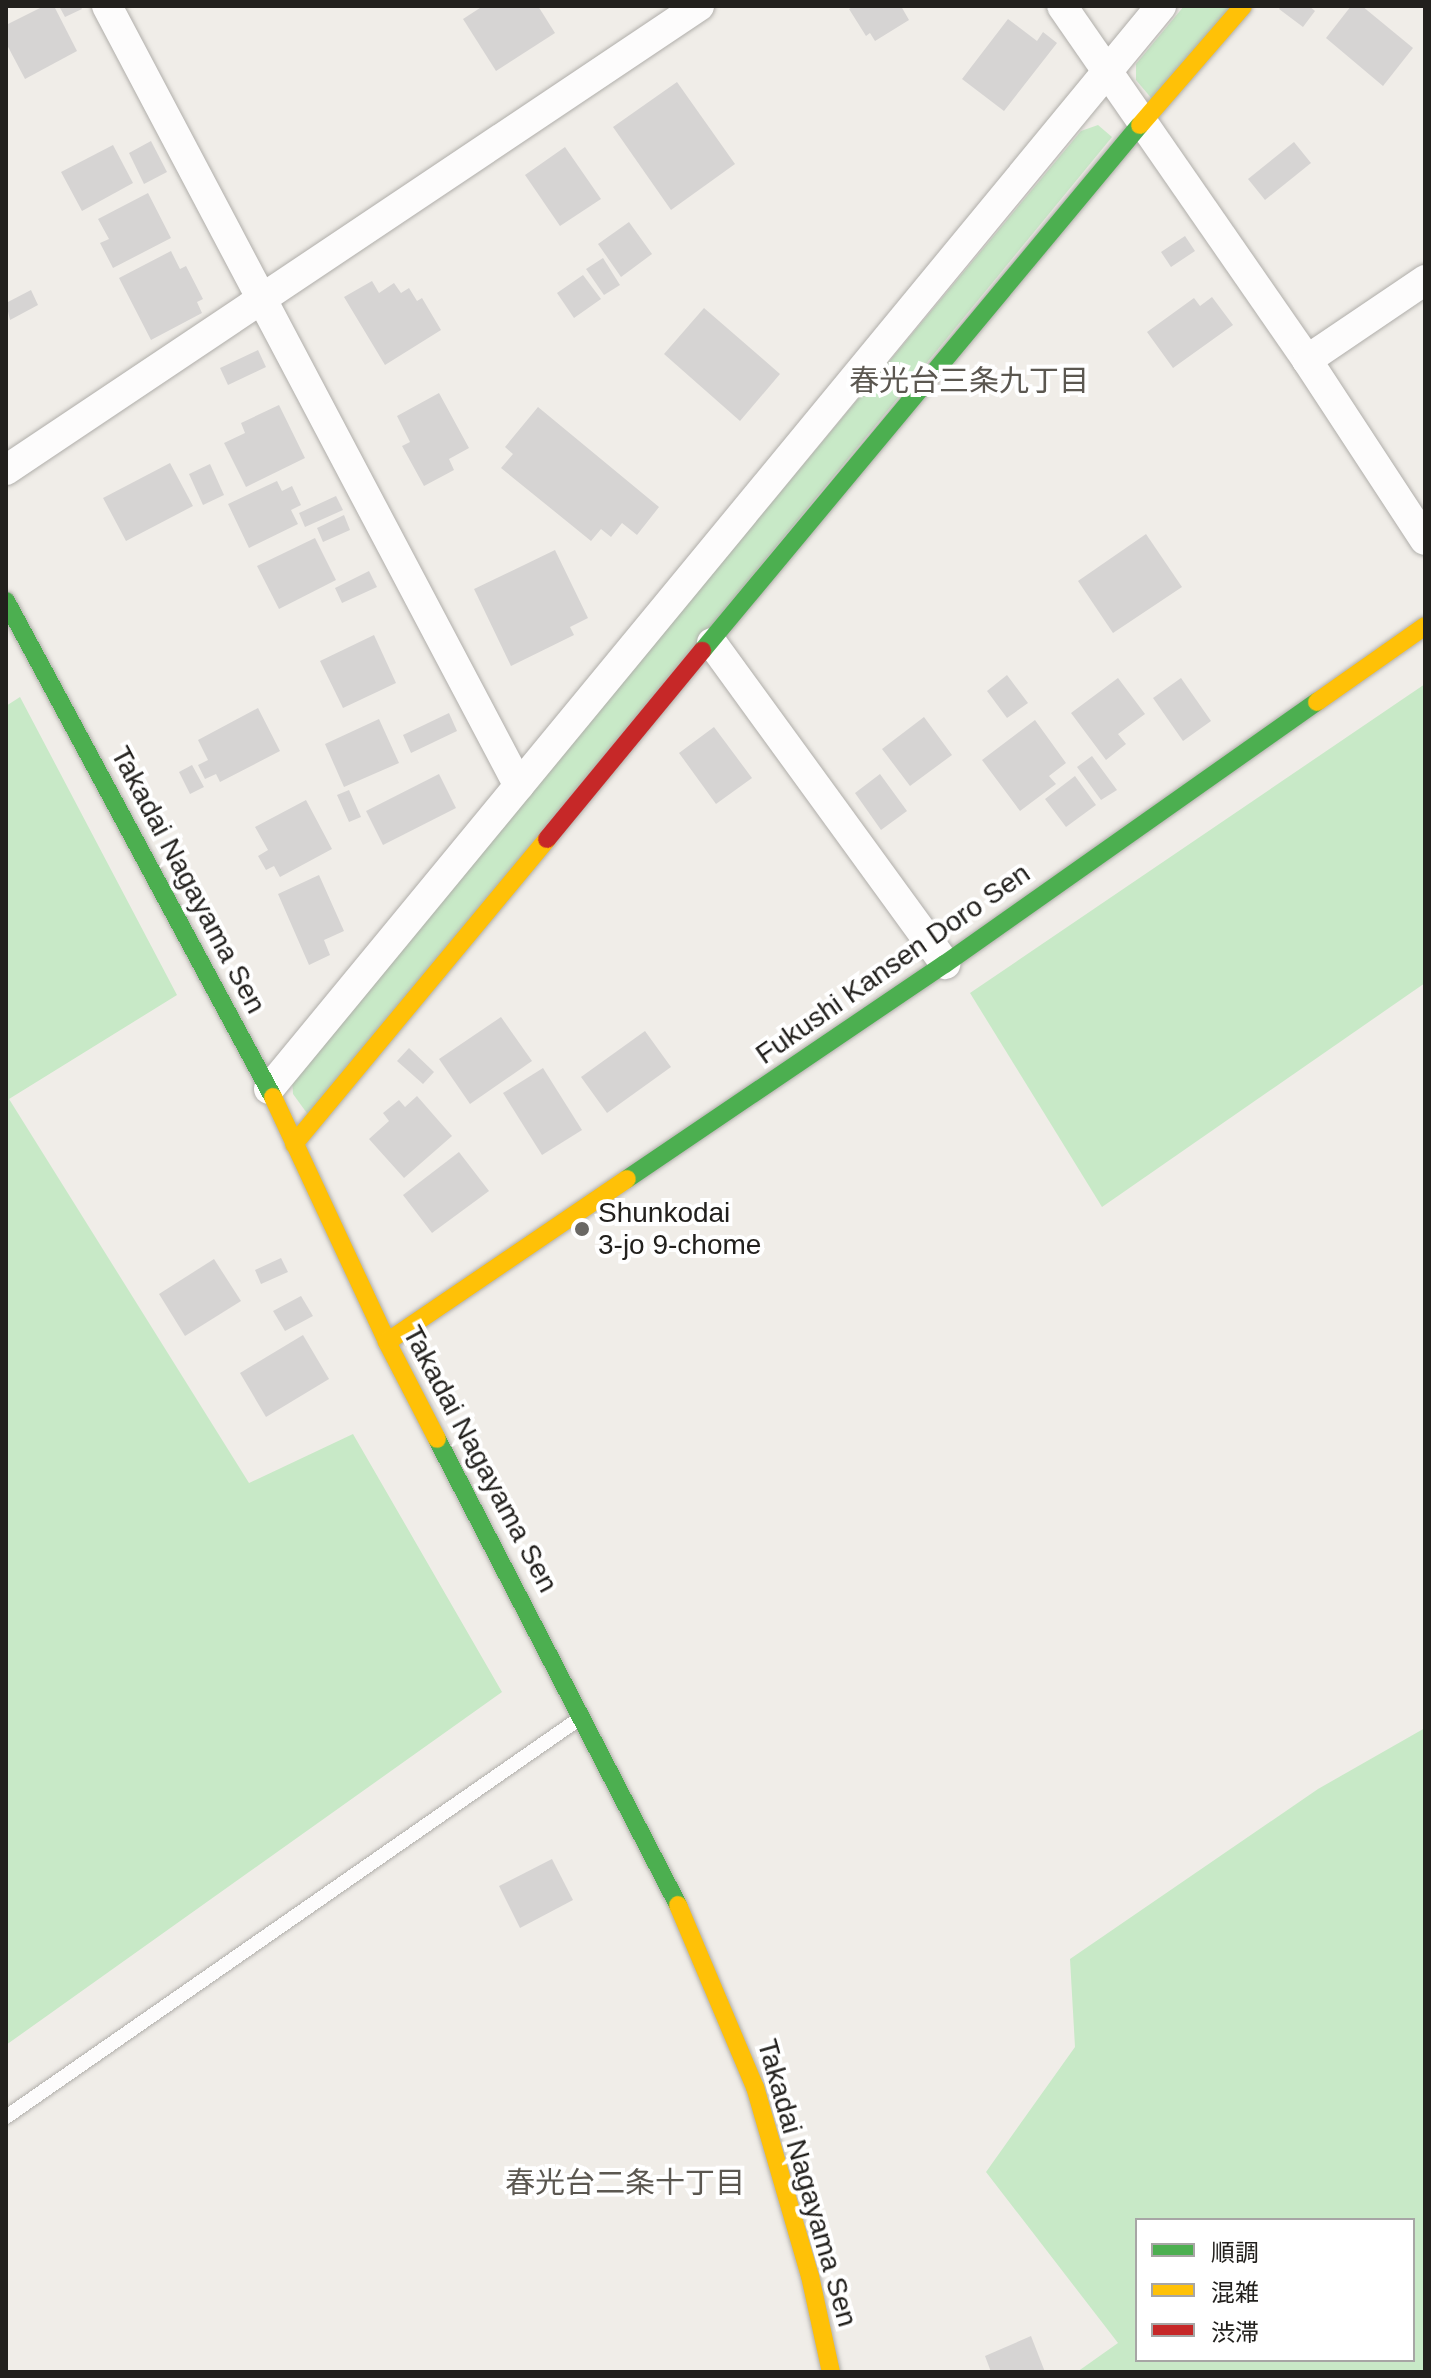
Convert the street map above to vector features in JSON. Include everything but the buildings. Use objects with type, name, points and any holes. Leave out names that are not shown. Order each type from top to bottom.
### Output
[{"type":"street","points":[[6,470],[699,6]]},
{"type":"street","points":[[1062,6],[1307,360],[1425,540]]},
{"type":"street","points":[[269,1089],[1161,6]]},
{"type":"street","points":[[294,1144],[1143,120],[1243,6]]},
{"type":"street","points":[[119,11],[264,300],[519,786]]},
{"type":"street","points":[[1307,360],[1425,280]]},
{"type":"street","name":"Takadai Nagayama Sen","points":[[6,601],[16,647],[269,1089],[387,1342],[583,1716],[680,1909],[755,2087],[810,2276],[831,2372]]},
{"type":"street","name":"Fukushi Kansen Doro Sen","points":[[387,1342],[945,964],[1425,626]]},
{"type":"street","points":[[712,643],[945,964]]},
{"type":"lane","points":[[6,2117],[583,1716]]},
{"type":"green space","points":[[1184,6],[1239,6],[1152,99],[1136,80],[1136,64]]},
{"type":"green space","points":[[1098,125],[1112,137],[309,1116],[293,1094],[292,1079],[1081,131]]},
{"type":"green space","points":[[1425,684],[1425,983],[1102,1207],[970,993]]},
{"type":"green space","points":[[20,697],[177,995],[9,1099],[249,1483],[353,1434],[502,1692],[6,2045],[6,706]]},
{"type":"green space","points":[[1425,1728],[1425,2372],[1077,2372],[1118,2343],[986,2172],[1075,2047],[1070,1959],[1318,1789]]},
{"type":"traffic: fast","points":[[702,651],[1140,125]]},
{"type":"traffic: fast","points":[[6,601],[273,1097]]},
{"type":"traffic: fast","points":[[627,1179],[945,964],[1317,702]]},
{"type":"traffic: fast","points":[[437,1439],[678,1905]]},
{"type":"traffic: slow","points":[[1140,125],[1243,6]]},
{"type":"traffic: slow","points":[[1317,702],[1425,626]]},
{"type":"traffic: slow","points":[[294,1144],[547,839]]},
{"type":"traffic: slow","points":[[273,1097],[387,1342],[437,1439]]},
{"type":"traffic: slow","points":[[387,1342],[627,1179]]},
{"type":"traffic: slow","points":[[678,1905],[755,2087],[810,2276],[831,2372]]},
{"type":"traffic: jam","points":[[547,839],[702,651]]},
{"type":"place","name":"Shunkodai 3-jo 9-chome","points":[[582,1229]]},
{"type":"district","name":"春光台三条九丁目","points":[[969,381]]},
{"type":"district","name":"春光台二条十丁目","points":[[625,2183]]}]
